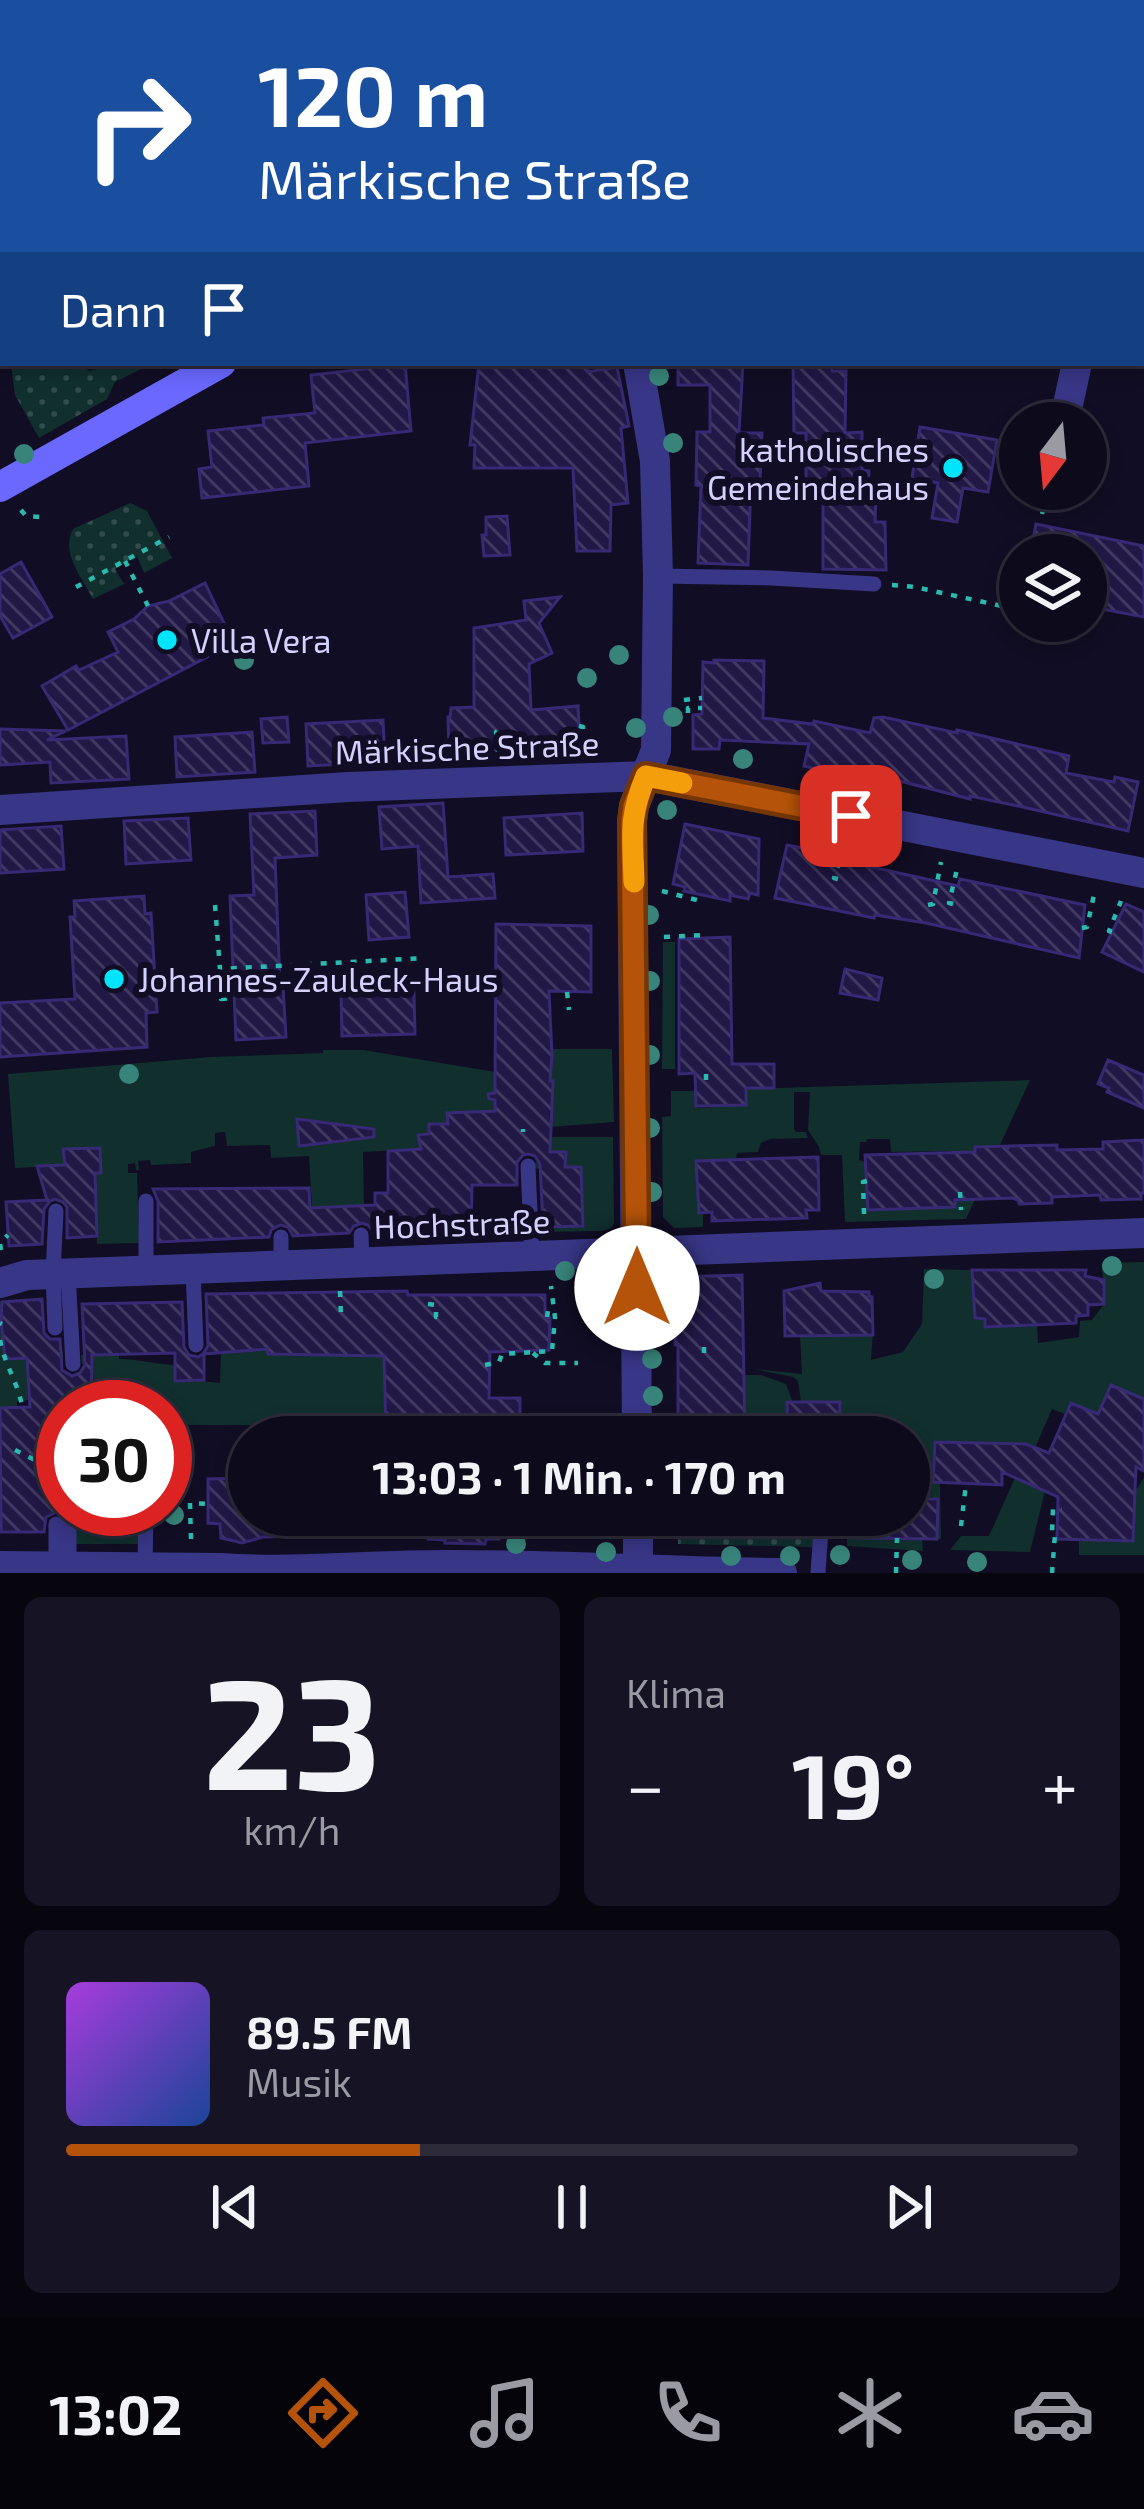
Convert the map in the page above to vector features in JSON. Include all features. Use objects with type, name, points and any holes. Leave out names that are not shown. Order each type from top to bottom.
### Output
[{"type":"main road","points":[[0,487],[215,366]]},
{"type":"street","points":[[638,1416],[632,821],[656,750],[658,576],[655,461],[639,366]]},
{"type":"street","points":[[1069,402],[1076,366]]},
{"type":"street","name":"Märkische Straße","points":[[0,810],[348,788],[646,776],[1144,873]]},
{"type":"street","name":"Hochstraße","points":[[0,1283],[27,1275],[193,1269],[281,1252],[361,1249],[532,1256],[1144,1233]]},
{"type":"street","points":[[638,1536],[638,1568]]},
{"type":"street","points":[[0,1566],[342,1571],[444,1564],[778,1573]]},
{"type":"lane","points":[[658,576],[874,584]]},
{"type":"lane","points":[[528,1166],[532,1256]]},
{"type":"lane","points":[[146,1201],[146,1271]]},
{"type":"lane","points":[[56,1211],[73,1364]]},
{"type":"lane","points":[[193,1269],[196,1345]]},
{"type":"lane","points":[[55,1328],[61,1274]]},
{"type":"lane","points":[[62,1536],[62,1566]]},
{"type":"lane","points":[[146,1536],[146,1567]]},
{"type":"lane","points":[[818,1573],[821,1536]]},
{"type":"path","points":[[1042,514],[1043,510]]},
{"type":"path","points":[[22,512],[40,518]]},
{"type":"path","points":[[76,587],[169,537]]},
{"type":"path","points":[[125,561],[148,606]]},
{"type":"path","points":[[874,584],[915,587],[999,605]]},
{"type":"path","points":[[688,708],[701,708]]},
{"type":"path","points":[[838,878],[833,878],[841,863]]},
{"type":"path","points":[[928,905],[934,904],[937,883]]},
{"type":"path","points":[[952,904],[954,886]]},
{"type":"path","points":[[662,891],[697,900],[697,893]]},
{"type":"path","points":[[215,905],[221,999],[234,998]]},
{"type":"path","points":[[1082,928],[1087,927],[1091,910]]},
{"type":"path","points":[[1112,932],[1114,920]]},
{"type":"path","points":[[634,938],[703,938]]},
{"type":"path","points":[[220,969],[424,958]]},
{"type":"path","points":[[567,992],[569,1010]]},
{"type":"path","points":[[866,1243],[863,1182],[867,1181]]},
{"type":"path","points":[[485,1365],[499,1362],[502,1354],[552,1351],[551,1289]]},
{"type":"path","points":[[428,1304],[436,1305],[436,1317],[442,1316]]},
{"type":"path","points":[[548,1318],[548,1311],[554,1308]]},
{"type":"path","points":[[0,1340],[22,1406]]},
{"type":"path","points":[[533,1353],[545,1364],[578,1364]]},
{"type":"path","points":[[15,1450],[35,1459]]},
{"type":"path","points":[[961,1526],[966,1484]]},
{"type":"path","points":[[191,1544],[190,1503],[208,1504]]},
{"type":"path","points":[[1052,1573],[1053,1509],[1062,1509]]},
{"type":"path","points":[[298,1536],[298,1548]]},
{"type":"path","points":[[896,1573],[897,1538]]},
{"type":"green space","points":[[11,366],[83,366],[89,371],[147,366],[115,382],[107,399],[39,438],[15,395]]},
{"type":"green space","points":[[130,503],[147,511],[172,558],[144,573],[137,556],[115,569],[124,584],[93,599],[71,556],[73,529]]},
{"type":"green space","points":[[663,942],[675,942],[675,1069],[662,1069]]},
{"type":"green space","points":[[550,1049],[612,1049],[614,1122],[550,1127]]},
{"type":"green space","points":[[363,1050],[495,1072],[495,1116],[448,1113],[448,1124],[430,1124],[429,1134],[418,1135],[419,1149],[363,1152],[364,1208],[312,1208],[309,1156],[271,1158],[270,1145],[227,1146],[225,1132],[215,1133],[215,1146],[191,1152],[191,1163],[138,1161],[139,1170],[135,1163],[128,1164],[128,1173],[137,1173],[139,1243],[97,1244],[95,1164],[15,1168],[8,1074]]},
{"type":"green space","points":[[1030,1080],[966,1219],[845,1222],[842,1155],[821,1155],[808,1130],[810,1092],[794,1092],[794,1129],[806,1132],[808,1138],[770,1139],[761,1143],[758,1152],[737,1153],[736,1159],[697,1161],[703,1227],[674,1228],[663,1217],[662,1117],[671,1116],[671,1091],[696,1091],[697,1108],[714,1107],[714,1090]],"holes":[[[890,1139],[891,1152],[952,1151],[954,1176],[869,1210],[860,1142]]]},
{"type":"green space","points":[[536,1137],[613,1137],[611,1228],[538,1232],[536,1224],[579,1226],[583,1198],[581,1168],[565,1167],[566,1152],[544,1152],[543,1168],[534,1169]]},
{"type":"green space","points":[[1144,1262],[1144,1399],[1112,1385],[1100,1414],[1072,1403],[1065,1414],[1052,1409],[1021,1480],[1045,1491],[1030,1552],[950,1550],[961,1536],[989,1536],[1022,1462],[940,1482],[941,1539],[937,1539],[937,1500],[930,1500],[930,1416],[839,1416],[839,1402],[801,1402],[793,1377],[754,1369],[802,1374],[800,1336],[873,1332],[871,1360],[903,1352],[922,1324],[924,1269],[972,1270],[975,1318],[985,1319],[985,1327],[1037,1325],[1038,1343],[1079,1337],[1080,1321],[1092,1320],[1104,1304],[1102,1263]]},
{"type":"green space","points":[[2,1302],[3,1341],[63,1351],[63,1380],[36,1380],[36,1399],[17,1401],[15,1477],[0,1477]]},
{"type":"green space","points":[[394,1335],[384,1358],[385,1382],[419,1416],[228,1416],[228,1425],[192,1425],[192,1380],[220,1383],[221,1353],[267,1346],[268,1354]]},
{"type":"green space","points":[[119,1354],[119,1359],[175,1365],[189,1380],[91,1380],[91,1364],[82,1364],[81,1355]]},
{"type":"green space","points":[[740,1375],[761,1375],[786,1384],[793,1403],[791,1416],[736,1416]]},
{"type":"green space","points":[[1144,1477],[1144,1555],[1079,1555],[1079,1540],[1133,1541],[1135,1492]]},
{"type":"green space","points":[[76,1536],[138,1536],[138,1544],[76,1544]]},
{"type":"green space","points":[[678,1536],[814,1536],[813,1547],[678,1544]]},
{"type":"green space","points":[[847,1536],[922,1539],[923,1551],[847,1546]]},
{"type":"building","points":[[405,366],[411,431],[305,443],[309,486],[202,498],[199,469],[212,467],[208,431],[264,425],[263,418],[315,413],[311,375]]},
{"type":"building","points":[[479,366],[587,366],[588,372],[617,367],[629,426],[621,428],[628,503],[611,505],[610,551],[577,551],[573,468],[474,468],[475,445],[470,445]]},
{"type":"building","points":[[678,366],[743,366],[739,433],[762,433],[760,482],[751,481],[748,565],[698,563],[697,432],[710,432],[710,385],[678,385]]},
{"type":"building","points":[[793,366],[832,366],[832,371],[846,371],[845,433],[862,432],[862,470],[869,471],[868,495],[876,495],[875,522],[885,522],[886,570],[823,569],[823,497],[806,496],[806,433],[794,433]]},
{"type":"building","name":"katholisches Gemeindehaus","points":[[920,427],[997,440],[988,492],[963,488],[957,522],[932,518],[938,483],[912,478]]},
{"type":"building","points":[[507,516],[510,555],[484,556],[486,517]]},
{"type":"building","points":[[1036,524],[1085,534],[1034,534]]},
{"type":"building","points":[[1107,538],[1144,546],[1144,617],[1107,610]]},
{"type":"building","points":[[21,562],[52,617],[13,638],[0,616],[0,574]]},
{"type":"building","name":"Villa Vera","points":[[205,583],[224,623],[217,628],[226,647],[68,730],[42,686],[76,666],[79,670],[118,652],[108,632],[148,606]]},
{"type":"building","points":[[560,597],[539,623],[552,653],[529,664],[531,710],[578,706],[580,742],[449,753],[451,708],[474,707],[474,628],[526,620],[524,601]]},
{"type":"building","points":[[764,661],[763,718],[814,721],[870,733],[874,718],[883,717],[1069,756],[1066,773],[1138,782],[1128,831],[970,799],[845,767],[843,775],[804,766],[809,744],[720,740],[719,749],[693,749],[693,715],[702,714],[703,662]]},
{"type":"building","points":[[287,717],[289,742],[263,743],[261,719]]},
{"type":"building","points":[[383,720],[385,762],[308,766],[306,724]]},
{"type":"building","points":[[0,729],[66,731],[47,740],[126,736],[129,779],[51,783],[50,762],[0,765]]},
{"type":"building","points":[[252,732],[255,772],[177,777],[175,737]]},
{"type":"building","points":[[443,803],[448,877],[493,874],[495,898],[421,903],[418,846],[382,849],[379,807]]},
{"type":"building","points":[[315,811],[317,855],[275,858],[286,1037],[236,1040],[230,896],[254,895],[250,814]]},
{"type":"building","points":[[582,813],[583,851],[506,855],[504,818]]},
{"type":"building","points":[[188,818],[191,860],[126,864],[124,821]]},
{"type":"building","points":[[685,824],[759,839],[758,895],[750,893],[748,899],[730,895],[730,901],[673,884]]},
{"type":"building","points":[[61,826],[64,869],[0,873],[0,830]]},
{"type":"building","points":[[787,845],[958,886],[960,879],[1085,905],[1079,958],[926,923],[775,898]]},
{"type":"building","points":[[405,892],[409,937],[369,940],[366,895]]},
{"type":"building","name":"Johannes-Zauleck-Haus","points":[[144,896],[145,914],[151,913],[157,1012],[146,1013],[147,1047],[0,1057],[0,1003],[75,999],[70,917],[75,917],[74,901]]},
{"type":"building","points":[[1126,904],[1144,912],[1144,972],[1102,952]]},
{"type":"building","points":[[496,924],[591,926],[591,992],[549,991],[550,1152],[566,1152],[565,1167],[581,1167],[583,1226],[543,1224],[540,1164],[529,1154],[517,1162],[517,1185],[472,1185],[471,1232],[375,1234],[362,1223],[349,1233],[293,1236],[288,1227],[280,1225],[269,1237],[158,1242],[158,1201],[153,1189],[309,1188],[310,1208],[375,1205],[375,1193],[388,1193],[388,1151],[421,1149],[418,1135],[429,1134],[429,1124],[448,1124],[447,1113],[495,1111],[495,1100],[488,1094],[495,1093]]},
{"type":"building","points":[[730,937],[732,1064],[774,1064],[774,1088],[746,1088],[746,1105],[696,1106],[695,1073],[679,1074],[679,939]]},
{"type":"building","points":[[845,969],[882,978],[878,1000],[840,993]]},
{"type":"building","points":[[414,993],[415,1034],[342,1036],[341,994]]},
{"type":"building","points":[[1108,1060],[1144,1075],[1144,1108],[1098,1084]]},
{"type":"building","points":[[297,1119],[374,1129],[374,1137],[299,1146]]},
{"type":"building","points":[[1144,1140],[1141,1199],[1101,1200],[1100,1195],[1019,1204],[1012,1198],[955,1200],[955,1207],[868,1210],[865,1155],[975,1152],[975,1147],[1008,1146],[1007,1150],[1009,1146],[1057,1145],[1057,1150],[1103,1149],[1103,1142]]},
{"type":"building","points":[[100,1148],[101,1173],[95,1173],[97,1236],[67,1238],[67,1207],[55,1199],[44,1209],[42,1244],[9,1246],[6,1202],[47,1200],[37,1166],[65,1165],[63,1149]]},
{"type":"building","points":[[818,1157],[819,1210],[806,1210],[807,1218],[712,1221],[712,1212],[699,1213],[696,1161]]},
{"type":"building","points":[[972,1270],[1086,1270],[1085,1276],[1104,1280],[1104,1304],[1088,1305],[1088,1315],[1076,1316],[1076,1323],[985,1327],[985,1319],[975,1318]]},
{"type":"building","points":[[742,1275],[745,1416],[678,1416],[675,1277]]},
{"type":"building","points":[[820,1283],[821,1291],[869,1292],[873,1335],[785,1336],[784,1291]]},
{"type":"building","points":[[206,1294],[545,1295],[549,1350],[490,1352],[489,1398],[520,1398],[520,1416],[385,1416],[384,1356],[268,1354],[267,1349],[204,1354],[204,1380],[192,1380],[175,1380],[175,1353],[92,1355],[92,1380],[36,1380],[36,1532],[1,1532],[0,1408],[30,1407],[27,1358],[5,1359],[2,1302],[42,1299],[44,1333],[60,1339],[62,1370],[72,1376],[85,1365],[82,1304],[182,1302],[184,1347],[189,1355],[198,1357],[208,1346]]},
{"type":"building","points":[[1111,1385],[1144,1399],[1144,1471],[1136,1467],[1133,1541],[1057,1539],[1058,1497],[1002,1472],[1002,1485],[933,1482],[935,1442],[1026,1444],[1049,1453],[1071,1403],[1098,1414]]},
{"type":"building","points":[[787,1402],[840,1402],[840,1416],[787,1416]]},
{"type":"building","points":[[208,1479],[228,1479],[228,1536],[295,1536],[242,1543],[221,1538],[220,1524],[208,1523]]},
{"type":"building","points":[[930,1499],[938,1499],[937,1539],[858,1538],[930,1536]]},
{"type":"building","points":[[499,1536],[486,1539],[485,1544],[428,1539]]},
{"type":"slow traffic","points":[[634,882],[632,821],[646,776],[682,783]]},
{"type":"place","name":"katholisches Gemeindehaus","points":[[953,468]]},
{"type":"place","name":"Villa Vera","points":[[167,640]]},
{"type":"place","name":"Johannes-Zauleck-Haus","points":[[114,979]]},
{"type":"route","points":[[637,1288],[632,821],[646,776],[851,816]]}]
